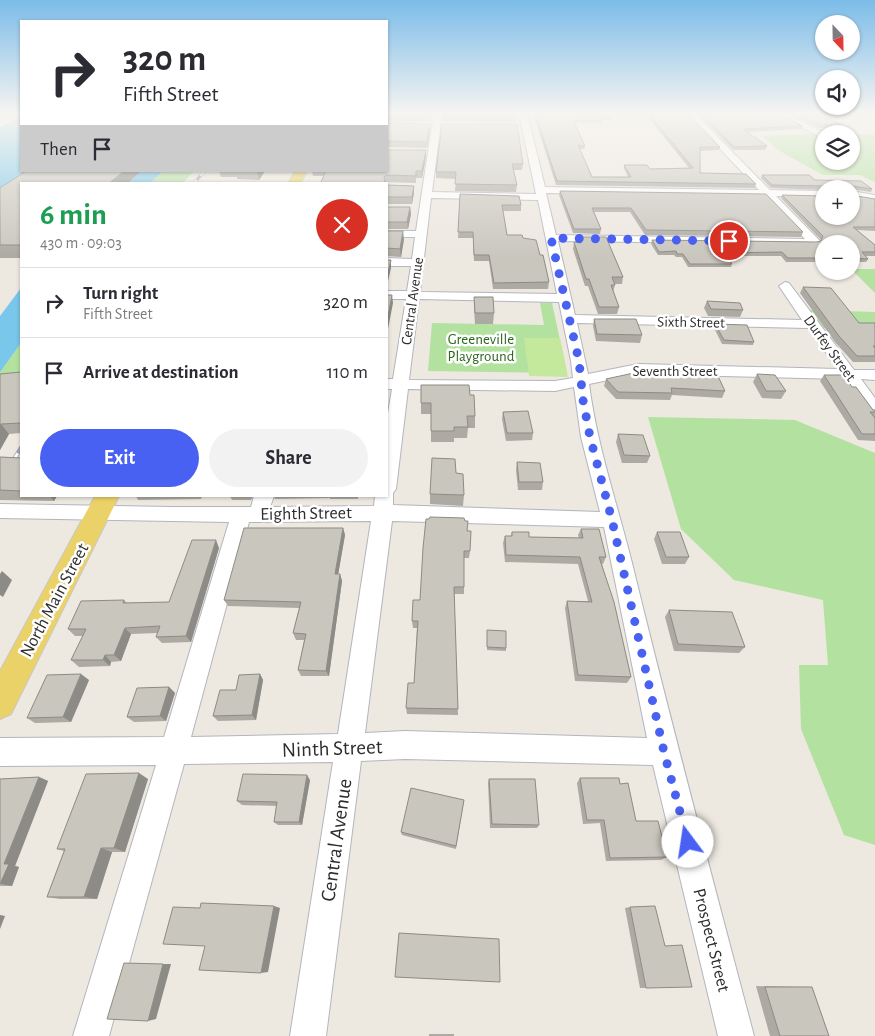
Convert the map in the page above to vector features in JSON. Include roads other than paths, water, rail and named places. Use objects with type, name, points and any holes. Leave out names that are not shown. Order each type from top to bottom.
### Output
[{"type":"main road","name":"North Main Street","points":[[0,704],[103,505]]},
{"type":"street","name":"Central Avenue","points":[[388,456],[393,384],[413,296],[421,234],[418,209],[428,187],[427,161]]},
{"type":"street","name":"Prospect Street","points":[[532,161],[579,361],[590,437],[612,520],[664,752],[736,1036]]},
{"type":"street","points":[[551,238],[813,242],[814,239],[738,161]]},
{"type":"street","points":[[428,187],[815,194]]},
{"type":"street","points":[[860,195],[873,197]]},
{"type":"street","points":[[388,234],[421,234]]},
{"type":"street","points":[[388,262],[417,263]]},
{"type":"street","name":"Durfey Street","points":[[785,286],[875,410]]},
{"type":"street","name":"Sixth Street","points":[[388,296],[413,296],[813,324]]},
{"type":"street","name":"Seventh Street","points":[[393,384],[549,386],[582,382],[618,372],[638,369],[875,375]]},
{"type":"street","name":"Central Avenue","points":[[308,1036],[385,499]]},
{"type":"street","name":"Eighth Street","points":[[0,510],[103,505],[255,508],[385,499],[612,520]]},
{"type":"street","points":[[91,1036],[174,751],[255,508]]},
{"type":"street","name":"Ninth Street","points":[[0,752],[349,748],[405,745],[664,752]]},
{"type":"water","points":[[0,161],[20,161],[20,172],[43,172],[25,182],[20,182],[20,185],[0,202]]},
{"type":"water","points":[[140,172],[162,172],[151,182],[129,182]]},
{"type":"water","points":[[20,289],[20,344],[0,372],[0,316]]},
{"type":"railway","points":[[195,182],[204,172]]},
{"type":"railway","points":[[13,461],[20,450]]},
{"type":"railway","points":[[0,484],[14,460]]},
{"type":"park label","name":"Greeneville Playground","points":[[481,348]]}]
